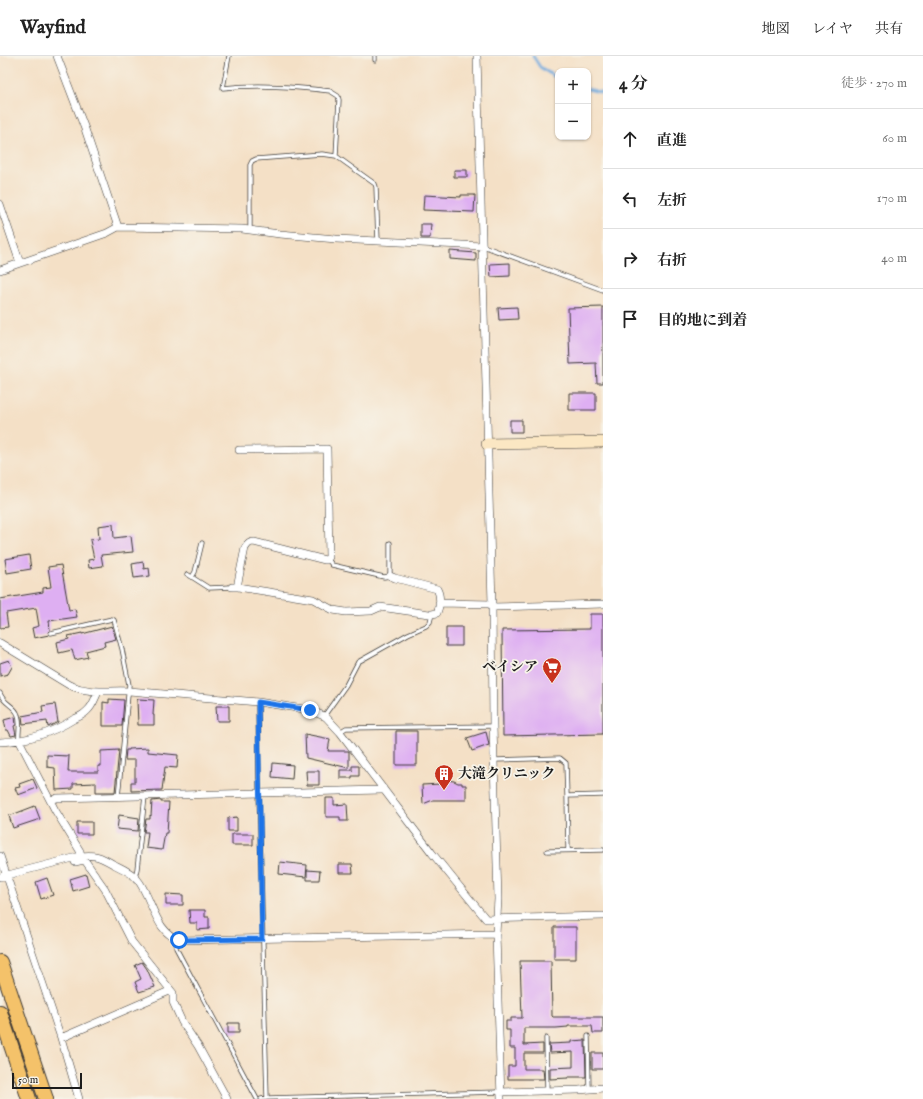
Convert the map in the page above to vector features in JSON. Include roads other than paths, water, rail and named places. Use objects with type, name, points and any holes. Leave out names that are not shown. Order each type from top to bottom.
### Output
[{"type":"highway","points":[[0,962],[46,1099]]},
{"type":"highway","points":[[0,1012],[29,1099]]},
{"type":"street","points":[[57,56],[85,129],[118,227]]},
{"type":"street","points":[[477,56],[492,606],[493,726],[498,899],[496,934],[500,1096],[547,1091],[603,1088]]},
{"type":"street","points":[[0,204],[20,263]]},
{"type":"street","points":[[0,270],[107,233],[118,227],[250,229],[280,234],[307,236],[483,246]]},
{"type":"street","points":[[487,444],[603,442]]},
{"type":"street","points":[[239,450],[327,449],[329,557],[325,560],[250,542],[245,548],[238,582],[235,587],[313,599],[333,610],[346,612],[371,611],[380,607],[432,614],[437,613],[440,603],[437,589],[390,576]]},
{"type":"street","points":[[440,603],[492,606],[603,604]]},
{"type":"street","points":[[0,644],[80,690],[98,692],[129,690],[258,702],[310,710],[324,716],[340,732],[432,853],[484,918],[603,916]]},
{"type":"street","points":[[0,742],[19,740],[45,734],[63,726],[88,711],[98,692]]},
{"type":"street","points":[[19,740],[55,810],[80,851],[81,856]]},
{"type":"street","points":[[51,801],[58,798],[381,790],[383,788]]},
{"type":"street","points":[[0,856],[4,876],[61,1038],[80,1099]]},
{"type":"street","points":[[4,876],[81,856],[96,856],[135,876],[140,882],[164,929],[172,937],[177,939],[262,939],[496,934]]},
{"type":"street","points":[[15,878],[79,860],[84,860],[86,862],[105,889],[132,942],[173,993],[173,1002],[182,1022],[198,1046],[227,1099]]},
{"type":"street","points":[[61,1038],[167,992]]},
{"type":"lane","points":[[228,56],[223,88],[243,86],[274,86],[330,91],[338,96],[336,156]]},
{"type":"lane","points":[[250,229],[250,165],[252,161],[256,159],[322,154],[336,156],[375,184],[378,241]]},
{"type":"lane","points":[[483,246],[603,290]]},
{"type":"lane","points":[[192,577],[195,572],[202,543]]},
{"type":"lane","points":[[328,558],[332,564],[384,577],[390,576],[390,543]]},
{"type":"lane","points":[[187,574],[209,588],[235,587]]},
{"type":"lane","points":[[324,716],[346,685],[358,662],[408,634],[426,626],[430,622],[432,614]]},
{"type":"lane","points":[[51,633],[112,619],[114,620],[129,685],[118,797]]},
{"type":"lane","points":[[0,693],[2,700],[13,708],[18,714],[20,725],[19,740]]},
{"type":"lane","points":[[258,702],[262,939],[267,1098]]},
{"type":"lane","points":[[340,732],[346,728],[493,726]]},
{"type":"lane","points":[[495,760],[560,758],[566,763],[568,796],[568,850]]},
{"type":"lane","points":[[568,796],[603,795]]},
{"type":"lane","points":[[135,876],[145,796]]},
{"type":"lane","points":[[547,851],[603,850]]},
{"type":"lane","points":[[177,939],[176,948],[257,1099]]},
{"type":"lane","points":[[588,1036],[590,1089]]},
{"type":"lane","points":[[546,1038],[547,1091]]},
{"type":"lane","points":[[261,1099],[500,1096]]},
{"type":"waterway","points":[[533,56],[540,67],[555,77]]},
{"type":"waterway","points":[[591,90],[603,93]]},
{"type":"place","name":"ベイシア","points":[[552,684]]},
{"type":"place","name":"大滝クリニック","points":[[444,791]]}]
